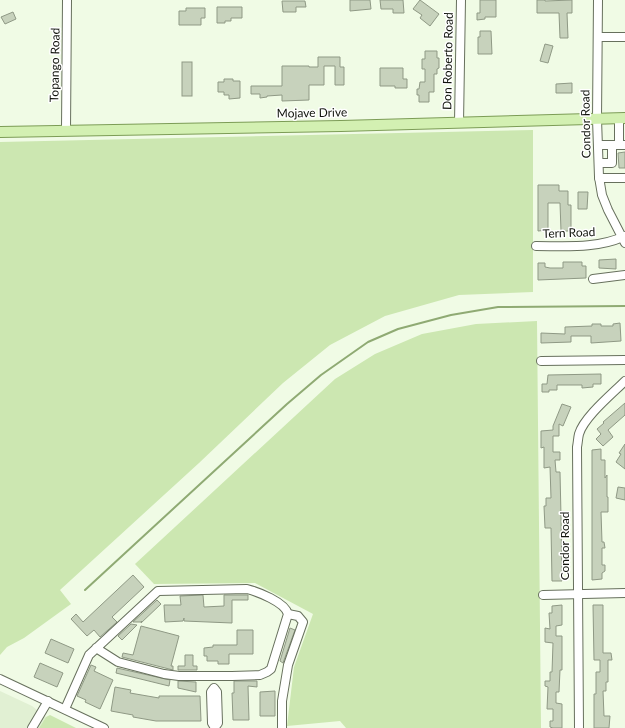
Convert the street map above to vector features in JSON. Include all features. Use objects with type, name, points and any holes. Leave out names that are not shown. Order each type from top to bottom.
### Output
[{"type":"main road","name":"Mojave Drive","points":[[0,132],[459,123],[622,118]]},
{"type":"street","name":"Topango Road","points":[[66,130],[67,0]]},
{"type":"street","name":"Don Roberto Road","points":[[459,123],[460,0]]},
{"type":"street","name":"Condor Road","points":[[598,0],[597,119],[599,178],[602,195],[608,210],[624,239]]},
{"type":"street","points":[[598,37],[625,37]]},
{"type":"street","points":[[599,163],[612,163],[619,145],[622,118]]},
{"type":"street","points":[[598,145],[619,145]]},
{"type":"street","points":[[599,178],[625,178]]},
{"type":"street","name":"Tern Road","points":[[536,246],[594,245],[624,239]]},
{"type":"street","points":[[592,279],[625,275]]},
{"type":"street","points":[[541,361],[625,360]]},
{"type":"street","name":"Condor Road","points":[[579,728],[577,446],[579,433],[590,417],[625,381]]},
{"type":"street","points":[[65,709],[89,655],[96,648],[158,591],[247,589],[256,591],[280,604],[287,609],[288,614],[271,669],[260,675],[179,676],[164,674],[118,662],[96,648]]},
{"type":"street","points":[[543,595],[625,594]]},
{"type":"street","points":[[282,728],[282,701],[288,665],[303,622],[298,616],[288,614]]},
{"type":"street","points":[[213,676],[214,688],[217,692],[218,723],[215,727]]},
{"type":"street","points":[[0,679],[104,728]]},
{"type":"street","points":[[32,728],[48,701]]},
{"type":"shaded area","points":[[0,691],[32,706],[46,717],[39,728],[0,728]]},
{"type":"green space","points":[[533,130],[533,292],[459,295],[385,316],[330,345],[283,383],[199,463],[60,590],[71,604],[24,638],[7,647],[0,655],[0,142]]},
{"type":"green space","points":[[537,321],[541,728],[346,728],[340,721],[287,726],[294,667],[313,614],[255,583],[154,584],[135,564],[335,379],[375,354],[422,334],[476,324]]},
{"type":"green space","points":[[50,715],[76,728],[39,728],[46,717]]},
{"type":"building","points":[[350,0],[370,0],[371,9],[350,11]]},
{"type":"building","points":[[380,0],[403,0],[404,13],[393,13],[393,9],[381,9]]},
{"type":"building","points":[[420,0],[439,14],[430,26],[420,18],[422,15],[413,9]]},
{"type":"building","points":[[480,0],[496,0],[496,17],[485,17],[485,19],[477,20],[477,13],[480,13]]},
{"type":"building","points":[[537,0],[572,0],[572,13],[567,13],[568,38],[560,38],[559,13],[537,13]]},
{"type":"building","points":[[282,1],[305,1],[306,7],[296,7],[296,12],[283,12]]},
{"type":"building","points":[[217,7],[242,7],[242,18],[231,18],[231,21],[217,23]]},
{"type":"building","points":[[186,8],[205,8],[205,18],[201,18],[201,25],[179,25],[179,11],[186,11]]},
{"type":"building","points":[[13,12],[16,19],[5,24],[1,17]]},
{"type":"building","points":[[480,31],[491,31],[492,54],[478,54],[478,37],[480,37]]},
{"type":"building","points":[[545,44],[553,46],[548,63],[540,61]]},
{"type":"building","points":[[425,51],[437,51],[439,68],[437,69],[437,74],[434,74],[434,92],[429,92],[429,102],[419,102],[417,89],[419,89],[420,82],[425,82],[425,69],[422,69],[422,59],[425,59]]},
{"type":"building","points":[[318,57],[340,57],[340,67],[344,67],[344,85],[335,85],[335,66],[324,66],[324,85],[309,85],[309,100],[282,101],[282,95],[260,98],[260,94],[251,94],[251,86],[282,86],[282,66],[318,67]]},
{"type":"building","points":[[182,62],[192,62],[192,96],[182,96]]},
{"type":"building","points":[[380,68],[403,68],[403,79],[407,79],[407,88],[380,86]]},
{"type":"building","points":[[224,79],[240,81],[240,98],[229,99],[229,95],[224,95],[224,92],[218,92],[218,82],[224,82]]},
{"type":"building","points":[[572,83],[572,93],[556,93],[556,84]]},
{"type":"building","points":[[625,152],[625,168],[619,168],[618,153]]},
{"type":"building","points":[[538,185],[559,185],[559,191],[568,191],[568,205],[571,205],[571,231],[561,231],[560,203],[548,203],[548,230],[538,231]]},
{"type":"building","points":[[578,192],[588,192],[587,209],[578,209]]},
{"type":"building","points":[[616,259],[616,269],[599,268],[599,260]]},
{"type":"building","points":[[563,262],[582,262],[582,266],[586,266],[586,278],[538,280],[538,263],[545,263],[545,267],[550,268],[563,268]]},
{"type":"building","points":[[620,323],[621,341],[591,343],[591,336],[571,336],[571,342],[541,343],[541,333],[565,334],[565,327],[592,326],[592,324],[613,326],[613,324]]},
{"type":"building","points":[[601,374],[601,384],[593,384],[593,387],[582,388],[582,385],[557,385],[557,390],[542,392],[542,384],[547,384],[548,375]]},
{"type":"building","points":[[625,403],[625,415],[608,430],[613,437],[603,446],[596,439],[601,434],[597,429]]},
{"type":"building","points":[[562,404],[571,407],[563,426],[559,424],[559,436],[553,436],[553,452],[560,452],[560,460],[555,460],[556,472],[560,472],[562,581],[552,581],[551,528],[545,528],[544,506],[546,506],[546,498],[551,498],[550,467],[544,468],[544,447],[541,448],[541,431],[553,430],[553,426]]},
{"type":"building","points":[[625,444],[625,469],[616,462],[621,454],[619,453]]},
{"type":"building","points":[[601,449],[601,460],[605,460],[605,478],[607,475],[608,497],[608,512],[601,512],[602,542],[604,542],[605,548],[602,548],[602,565],[605,565],[605,571],[602,573],[602,579],[592,580],[592,450]]},
{"type":"building","points":[[618,487],[625,488],[625,500],[616,498]]},
{"type":"building","points":[[133,575],[144,587],[112,617],[117,622],[100,637],[94,630],[87,636],[71,619],[76,614],[83,622]]},
{"type":"building","points":[[203,595],[204,607],[224,606],[224,595],[248,595],[248,600],[232,600],[232,623],[184,621],[184,618],[183,621],[165,622],[164,605],[181,605],[180,596]]},
{"type":"building","points":[[157,600],[161,604],[141,623],[142,621],[133,622]]},
{"type":"building","points":[[562,605],[562,625],[556,626],[556,636],[562,636],[562,670],[560,670],[559,692],[556,692],[556,703],[562,704],[562,728],[553,728],[550,727],[550,721],[553,721],[553,709],[547,709],[548,687],[545,686],[545,681],[550,681],[550,672],[552,672],[553,643],[545,642],[545,628],[550,629],[549,613],[552,613],[552,606]]},
{"type":"building","points":[[593,605],[603,605],[603,653],[611,653],[612,660],[608,660],[608,682],[606,682],[606,691],[603,691],[604,716],[610,716],[609,728],[594,728],[594,694],[596,694],[596,672],[600,672],[600,660],[594,660]]},
{"type":"building","points":[[131,624],[137,625],[122,640],[118,636]]},
{"type":"building","points":[[141,626],[179,636],[171,666],[173,666],[173,670],[122,657],[123,653],[133,655]]},
{"type":"building","points":[[290,628],[295,630],[283,663],[280,661]]},
{"type":"building","points":[[237,630],[253,630],[253,654],[229,654],[229,664],[218,664],[218,661],[207,661],[207,656],[204,656],[204,648],[213,647],[213,645],[237,645]]},
{"type":"building","points":[[51,639],[74,649],[68,663],[45,653]]},
{"type":"building","points":[[185,655],[193,655],[193,666],[197,666],[197,670],[178,670],[178,666],[185,666]]},
{"type":"building","points":[[40,663],[63,673],[57,687],[34,677]]},
{"type":"building","points":[[91,665],[96,667],[94,671],[113,680],[100,709],[85,702],[86,700],[77,696]]},
{"type":"building","points":[[117,668],[170,680],[169,686],[116,673]]},
{"type":"building","points":[[178,681],[196,682],[196,692],[178,688]]},
{"type":"building","points":[[234,681],[257,681],[257,687],[248,686],[249,720],[233,720],[232,693],[234,693]]},
{"type":"building","points":[[115,687],[131,690],[130,693],[159,698],[159,696],[200,696],[201,721],[156,721],[111,711]]},
{"type":"building","points":[[275,691],[275,716],[260,716],[260,692]]},
{"type":"waterway","points":[[85,590],[287,404],[321,375],[368,342],[398,329],[451,315],[498,307],[625,306]]}]
